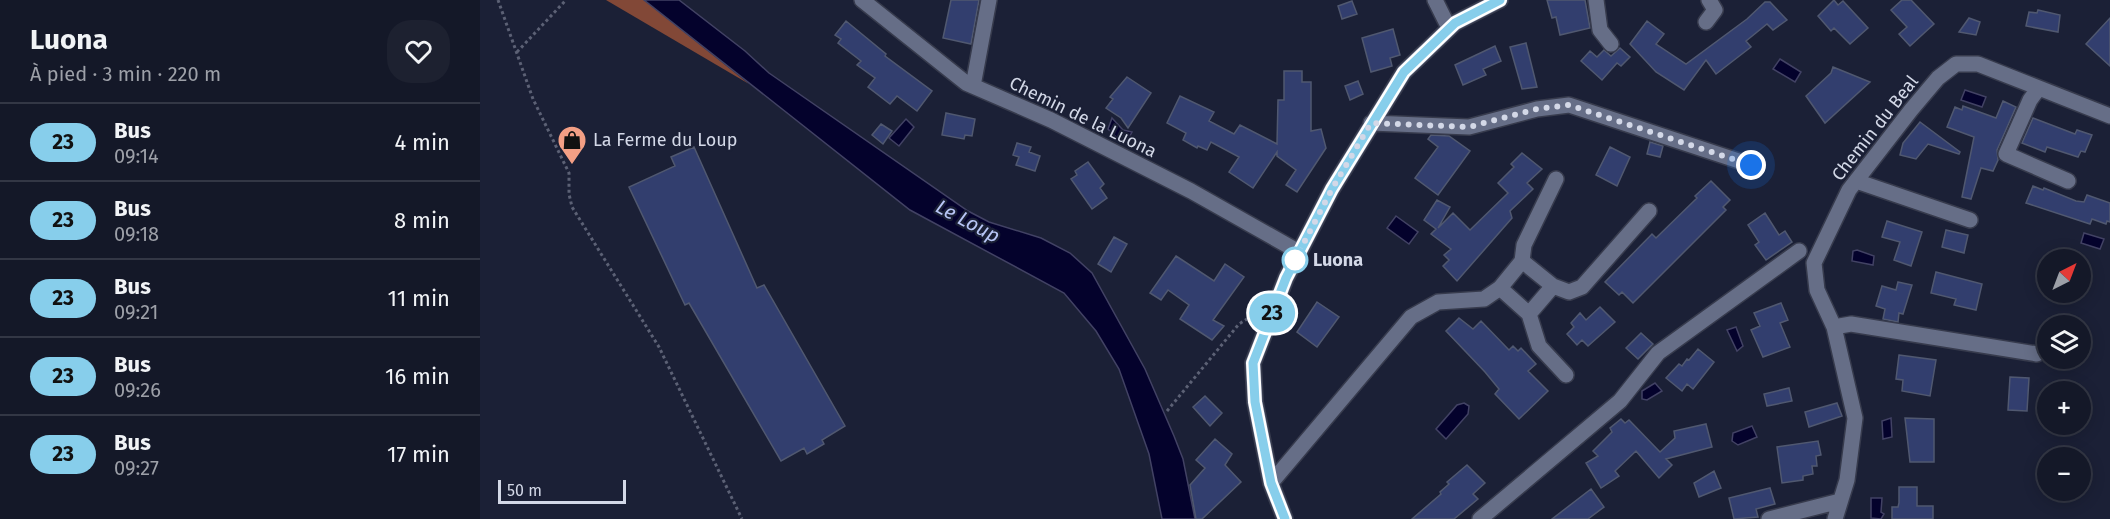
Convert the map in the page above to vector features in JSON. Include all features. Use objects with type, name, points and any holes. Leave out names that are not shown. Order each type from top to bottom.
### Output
[{"type":"street","name":"Chemin de la Luona","points":[[862,0],[973,86],[1051,120],[1191,191],[1299,252]]},
{"type":"street","points":[[973,86],[989,0]]},
{"type":"street","points":[[1435,0],[1449,28]]},
{"type":"street","points":[[1286,519],[1271,483],[1255,402],[1253,363],[1279,297],[1299,252],[1371,123],[1404,72],[1449,28],[1500,0]]},
{"type":"street","points":[[1596,0],[1600,30],[1611,44]]},
{"type":"street","points":[[1706,22],[1715,10],[1709,0]]},
{"type":"street","name":"Chemin du Beal","points":[[1835,519],[1847,480],[1855,418],[1834,327],[1817,290],[1814,263],[1856,181],[1938,78],[1956,64],[1978,64],[2110,116]]},
{"type":"street","points":[[2038,89],[2030,100],[2006,154],[2068,181]]},
{"type":"street","points":[[1371,123],[1469,127],[1537,109],[1569,105],[1751,165]]},
{"type":"street","points":[[1271,483],[1411,317],[1438,302],[1484,299],[1500,288],[1522,261],[1524,245],[1557,179]]},
{"type":"street","points":[[1856,181],[1970,220]]},
{"type":"street","points":[[1522,261],[1553,286],[1569,292],[1582,287],[1649,211]]},
{"type":"street","points":[[1480,519],[1620,401],[1658,353],[1799,251]]},
{"type":"street","points":[[1529,314],[1553,286]]},
{"type":"street","points":[[1500,288],[1529,314],[1539,346],[1566,375]]},
{"type":"street","points":[[1834,327],[1851,324],[2037,354]]},
{"type":"street","points":[[1769,519],[1840,501]]},
{"type":"path","points":[[498,0],[533,99],[569,173],[568,194],[572,207],[659,347],[742,519]]},
{"type":"path","points":[[517,52],[566,0]]},
{"type":"path","points":[[1167,411],[1239,324],[1279,297]]},
{"type":"shaded area","points":[[606,0],[644,0],[749,84]]},
{"type":"water","name":"Le Loup","points":[[644,0],[679,0],[745,51],[769,73],[968,211],[989,222],[1041,238],[1070,253],[1092,273],[1145,369],[1174,436],[1183,459],[1195,519],[1162,519],[1149,454],[1119,369],[1096,331],[1064,293],[910,210]]},
{"type":"water","points":[[1780,59],[1801,72],[1795,82],[1773,69]]},
{"type":"water","points":[[1965,90],[1986,97],[1982,107],[1961,100]]},
{"type":"water","points":[[1112,118],[1123,130],[1132,132],[1127,141],[1121,142],[1108,129]]},
{"type":"water","points":[[906,119],[914,127],[899,146],[889,138]]},
{"type":"water","points":[[1396,216],[1418,232],[1409,244],[1387,228]]},
{"type":"water","points":[[2084,233],[2104,239],[2100,249],[2081,243]]},
{"type":"water","points":[[1857,250],[1874,256],[1873,265],[1852,261],[1853,251]]},
{"type":"water","points":[[1736,327],[1743,346],[1737,351],[1727,330]]},
{"type":"water","points":[[1655,383],[1662,391],[1647,400],[1642,399],[1642,391]]},
{"type":"water","points":[[1464,403],[1469,406],[1468,414],[1446,439],[1436,429],[1457,405]]},
{"type":"water","points":[[1891,418],[1892,437],[1883,439],[1882,421]]},
{"type":"water","points":[[1752,426],[1757,437],[1738,445],[1732,441],[1733,433]]},
{"type":"water","points":[[1871,498],[1882,498],[1881,512],[1884,514],[1881,519],[1871,518]]},
{"type":"building","points":[[951,0],[979,0],[971,44],[943,38]]},
{"type":"building","points":[[1547,0],[1585,0],[1590,28],[1560,35],[1556,17],[1552,18]]},
{"type":"building","points":[[1834,0],[1838,5],[1843,1],[1868,28],[1850,44],[1834,28],[1831,31],[1818,16]]},
{"type":"building","points":[[1902,0],[1911,0],[1934,24],[1910,46],[1899,34],[1907,27],[1891,10]]},
{"type":"building","points":[[1352,1],[1357,14],[1342,19],[1338,6]]},
{"type":"building","points":[[1765,2],[1770,2],[1787,20],[1773,30],[1767,24],[1746,41],[1751,47],[1716,74],[1706,60],[1684,90],[1656,72],[1630,44],[1647,21],[1664,34],[1656,44],[1686,64],[1747,19]]},
{"type":"building","points":[[2038,10],[2060,15],[2058,32],[2026,26],[2029,12],[2037,13]]},
{"type":"building","points":[[1969,18],[1980,22],[1976,35],[1959,32]]},
{"type":"building","points":[[2110,18],[2110,66],[2086,44]]},
{"type":"building","points":[[846,21],[886,54],[885,56],[932,91],[917,111],[897,96],[890,104],[868,87],[875,78],[857,65],[861,61],[838,43],[841,39],[835,35]]},
{"type":"building","points":[[1393,29],[1400,55],[1390,58],[1392,66],[1371,72],[1362,38]]},
{"type":"building","points":[[1526,43],[1537,87],[1522,89],[1510,47]]},
{"type":"building","points":[[1495,46],[1501,61],[1483,69],[1486,75],[1463,85],[1455,65]]},
{"type":"building","points":[[1620,48],[1630,57],[1621,66],[1617,63],[1602,80],[1581,61],[1590,51],[1597,57],[1604,50],[1611,56]]},
{"type":"building","points":[[1833,67],[1870,82],[1825,123],[1806,96],[1831,73]]},
{"type":"building","points":[[1284,71],[1302,71],[1302,82],[1311,82],[1311,131],[1321,129],[1326,148],[1297,192],[1286,185],[1296,170],[1277,156],[1277,152],[1253,188],[1229,172],[1239,157],[1211,142],[1207,150],[1198,146],[1197,148],[1183,140],[1186,133],[1167,123],[1180,96],[1214,112],[1209,121],[1234,134],[1240,125],[1277,144],[1278,100],[1284,100]]},
{"type":"building","points":[[1127,77],[1151,93],[1128,128],[1121,118],[1106,108],[1113,99],[1110,97]]},
{"type":"building","points":[[1358,81],[1363,94],[1350,100],[1345,86]]},
{"type":"building","points":[[2003,101],[2016,107],[1997,150],[1998,160],[1993,171],[1981,168],[1971,199],[1962,197],[1974,137],[1947,127],[1955,107],[1962,110],[1963,106],[1996,118]]},
{"type":"building","points":[[946,113],[975,119],[972,136],[965,135],[964,139],[942,135]]},
{"type":"building","points":[[2033,118],[2075,134],[2077,130],[2092,135],[2085,152],[2081,151],[2078,157],[2047,147],[2045,152],[2022,143]]},
{"type":"building","points":[[1920,122],[1960,152],[1959,154],[1928,144],[1916,159],[1900,155],[1903,143]]},
{"type":"building","points":[[881,124],[892,131],[883,144],[872,135]]},
{"type":"building","points":[[1431,135],[1449,136],[1470,151],[1438,195],[1415,178],[1438,147],[1428,139]]},
{"type":"building","points":[[1650,142],[1663,146],[1660,157],[1647,154]]},
{"type":"building","points":[[1017,143],[1031,147],[1029,152],[1040,156],[1035,171],[1016,165],[1019,157],[1013,155]]},
{"type":"building","points":[[694,147],[757,288],[764,285],[845,426],[822,440],[824,444],[807,454],[804,448],[781,461],[689,303],[685,305],[629,187],[675,166],[671,157]]},
{"type":"building","points":[[1610,147],[1630,157],[1617,186],[1596,175]]},
{"type":"building","points":[[1522,153],[1542,169],[1527,183],[1533,189],[1510,211],[1512,218],[1457,281],[1443,266],[1449,260],[1444,255],[1451,249],[1431,234],[1436,229],[1424,220],[1437,200],[1450,207],[1438,228],[1453,213],[1470,230],[1508,193],[1498,183],[1514,167],[1511,164]]},
{"type":"building","points":[[1088,162],[1104,184],[1100,188],[1107,198],[1092,209],[1071,179],[1077,175],[1075,171]]},
{"type":"building","points":[[1711,181],[1730,200],[1723,207],[1726,210],[1633,303],[1622,292],[1619,295],[1605,282],[1652,234],[1656,238]]},
{"type":"building","points":[[2033,186],[2076,201],[2084,202],[2087,195],[2110,203],[2110,222],[2107,221],[2106,224],[2092,219],[2090,224],[2026,203]]},
{"type":"building","points":[[1765,213],[1779,235],[1785,231],[1792,242],[1766,260],[1755,245],[1759,242],[1748,225]]},
{"type":"building","points":[[1887,221],[1922,232],[1911,266],[1894,260],[1900,242],[1882,237]]},
{"type":"building","points":[[1946,230],[1968,235],[1964,253],[1942,247]]},
{"type":"building","points":[[1114,237],[1127,244],[1111,272],[1098,264]]},
{"type":"building","points":[[1176,256],[1214,281],[1225,264],[1244,277],[1213,320],[1224,326],[1212,340],[1180,319],[1189,305],[1168,290],[1161,300],[1150,293]]},
{"type":"building","points":[[1936,272],[1982,284],[1976,310],[1954,305],[1956,299],[1931,293]]},
{"type":"building","points":[[1898,282],[1912,285],[1903,314],[1899,313],[1898,322],[1883,319],[1885,309],[1876,306],[1882,286],[1896,290]]},
{"type":"building","points":[[1317,302],[1339,317],[1317,347],[1297,332]]},
{"type":"building","points":[[1781,303],[1788,320],[1780,323],[1790,347],[1763,357],[1751,330],[1760,326],[1754,313]]},
{"type":"building","points":[[1600,307],[1615,322],[1588,346],[1582,340],[1577,345],[1567,334],[1574,327],[1571,323],[1580,313],[1586,320]]},
{"type":"building","points":[[1459,318],[1473,329],[1481,321],[1509,350],[1513,346],[1518,351],[1521,348],[1536,364],[1528,371],[1548,391],[1519,419],[1495,394],[1499,389],[1485,372],[1446,331]]},
{"type":"building","points":[[1641,333],[1653,344],[1638,359],[1626,348]]},
{"type":"building","points":[[1698,349],[1714,362],[1693,389],[1687,384],[1682,391],[1666,378],[1679,364],[1682,366],[1687,359],[1689,360]]},
{"type":"building","points":[[1899,355],[1936,360],[1930,396],[1902,391],[1903,380],[1896,379]]},
{"type":"building","points":[[2010,377],[2029,378],[2027,411],[2008,410]]},
{"type":"building","points":[[1789,388],[1792,401],[1767,406],[1764,394]]},
{"type":"building","points":[[1205,396],[1222,413],[1210,426],[1193,407]]},
{"type":"building","points":[[1837,403],[1842,416],[1809,427],[1805,412]]},
{"type":"building","points":[[1905,418],[1934,419],[1934,462],[1910,462]]},
{"type":"building","points":[[1621,419],[1625,423],[1629,420],[1660,452],[1675,438],[1674,431],[1706,424],[1712,447],[1666,459],[1672,465],[1659,478],[1636,451],[1615,471],[1619,476],[1601,488],[1586,463],[1598,456],[1593,451],[1612,432],[1610,428]]},
{"type":"building","points":[[1215,439],[1232,454],[1225,465],[1241,482],[1202,519],[1196,519],[1190,485],[1205,468],[1196,460]]},
{"type":"building","points":[[1818,441],[1821,455],[1816,456],[1817,466],[1812,466],[1813,474],[1803,476],[1803,480],[1782,483],[1777,447]]},
{"type":"building","points":[[1467,465],[1485,483],[1473,494],[1478,499],[1454,519],[1412,519],[1441,494],[1440,492],[1449,484],[1447,482]]},
{"type":"building","points":[[1714,471],[1721,488],[1699,497],[1694,483]]},
{"type":"building","points":[[1899,487],[1917,487],[1917,506],[1933,506],[1933,519],[1892,519],[1892,507],[1898,507],[1899,503]]},
{"type":"building","points":[[1770,488],[1775,504],[1756,509],[1758,517],[1734,519],[1729,498]]},
{"type":"building","points":[[1591,489],[1604,507],[1588,519],[1552,519]]},
{"type":"bus line","name":"23","points":[[1285,519],[1271,483],[1255,402],[1253,363],[1286,278],[1332,189],[1404,72],[1455,23],[1500,0]]},
{"type":"place","name":"La Ferme du Loup","points":[[572,166]]},
{"type":"place","name":"Luona","points":[[1295,260]]},
{"type":"route","points":[[1295,260],[1332,189],[1371,123],[1469,127],[1537,109],[1569,105],[1751,165]]}]
